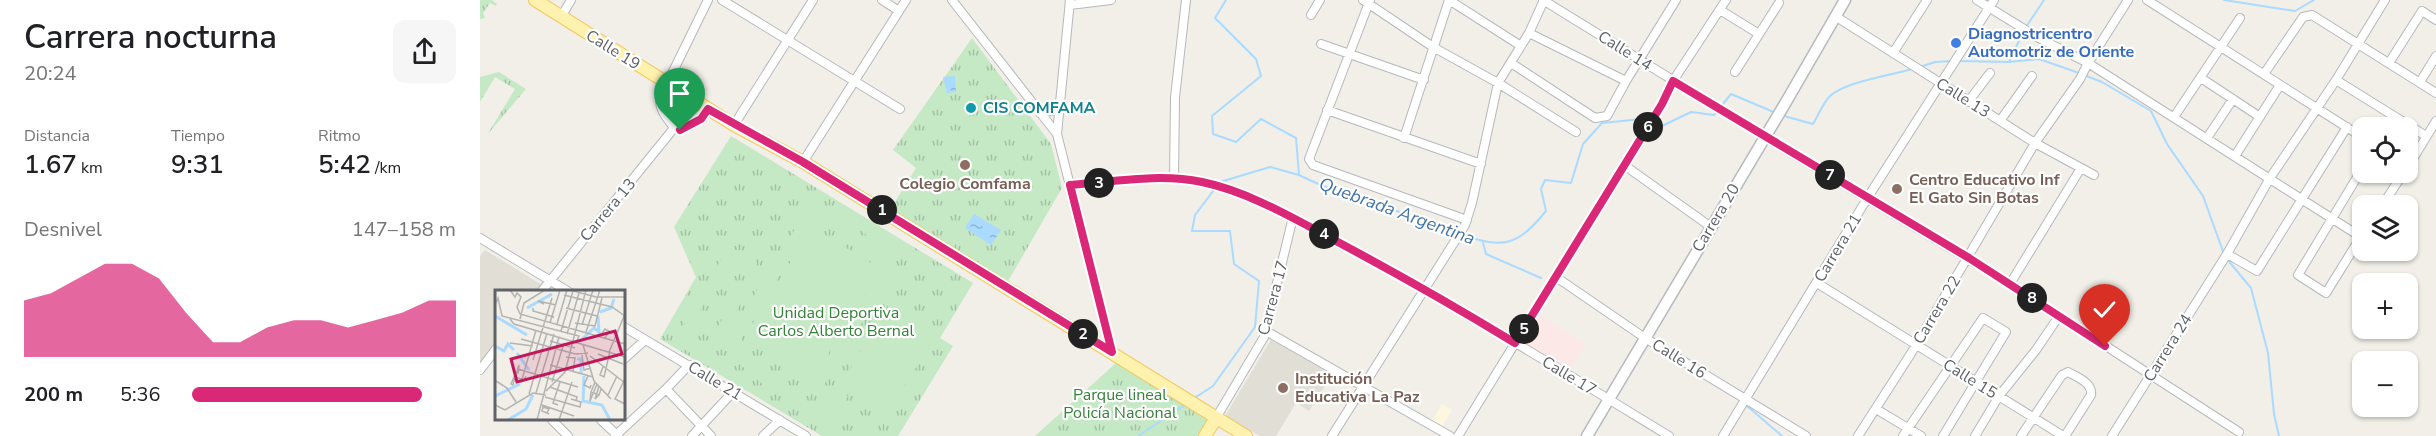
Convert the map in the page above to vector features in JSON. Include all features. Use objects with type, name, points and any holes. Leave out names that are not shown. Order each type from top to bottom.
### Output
[{"type":"main road","name":"Calle 19","points":[[535,0],[696,102],[803,162],[1246,436]]},
{"type":"main road","name":"Carrera 20","points":[[1587,436],[1845,0]]},
{"type":"main road","name":"Carrera 17","points":[[1204,436],[1216,418]]},
{"type":"street","points":[[561,17],[571,0]]},
{"type":"street","points":[[675,129],[659,105],[661,93],[708,0]]},
{"type":"street","points":[[722,0],[900,109]]},
{"type":"street","points":[[734,125],[813,0]]},
{"type":"street","points":[[882,0],[898,11]]},
{"type":"street","points":[[803,162],[906,0]]},
{"type":"street","points":[[952,0],[1057,134]]},
{"type":"street","points":[[1111,0],[1070,2],[1057,134],[1112,352]]},
{"type":"street","points":[[1173,178],[1175,97],[1186,0]]},
{"type":"street","points":[[1311,15],[1320,0]]},
{"type":"street","points":[[1404,138],[1449,0],[1521,46]]},
{"type":"street","points":[[1332,436],[1466,222],[1498,82],[1529,33],[1543,0]]},
{"type":"street","name":"Calle 14","points":[[1543,0],[1765,137],[1969,258],[2012,280],[2059,316],[2239,432]]},
{"type":"street","points":[[1511,63],[1594,118],[1607,116],[1676,0]]},
{"type":"street","points":[[1458,436],[1651,122],[1673,81],[1726,0]]},
{"type":"street","points":[[1893,53],[1927,0]]},
{"type":"street","points":[[1977,0],[2037,37],[2088,63],[2352,230]]},
{"type":"street","name":"Carrera 21","points":[[1723,436],[1868,197],[1994,0]]},
{"type":"street","name":"Carrera 22","points":[[1858,436],[1969,258],[2035,143],[2081,76],[2128,0]]},
{"type":"street","points":[[2147,0],[2352,131]]},
{"type":"street","name":"Carrera 24","points":[[2112,436],[2225,256],[2270,178],[2336,80],[2385,0]]},
{"type":"street","points":[[1466,222],[1310,163],[1310,152],[1367,1],[1433,47],[1498,82],[1576,132]]},
{"type":"street","points":[[1735,72],[1779,3]]},
{"type":"street","points":[[1720,10],[1759,34]]},
{"type":"street","points":[[2389,63],[2422,11],[2436,20]]},
{"type":"street","points":[[2264,74],[2307,15],[2312,15],[2436,93]]},
{"type":"street","name":"Calle 13","points":[[1835,16],[1968,102],[2035,143],[2094,175]]},
{"type":"street","points":[[2174,117],[2240,18]]},
{"type":"street","points":[[1529,33],[1626,81]]},
{"type":"street","points":[[1321,44],[1424,80]]},
{"type":"street","points":[[2420,82],[2436,56]]},
{"type":"street","points":[[1968,102],[1990,73]]},
{"type":"street","points":[[2000,121],[2032,76]]},
{"type":"street","points":[[2201,78],[2260,117]]},
{"type":"street","points":[[2336,80],[2426,136]]},
{"type":"street","points":[[2235,156],[2280,85]]},
{"type":"street","points":[[2207,138],[2233,99]]},
{"type":"street","name":"Carrera 13","points":[[543,290],[696,102]]},
{"type":"street","name":"Carrera 13","points":[[675,129],[690,126],[701,119],[708,109]]},
{"type":"street","points":[[1040,112],[1059,109]]},
{"type":"street","points":[[1327,110],[1481,164]]},
{"type":"street","points":[[2418,149],[2436,121]]},
{"type":"street","points":[[2225,256],[2257,271],[2346,127]]},
{"type":"street","points":[[1624,165],[1711,227]]},
{"type":"street","points":[[2012,280],[2080,168]]},
{"type":"street","name":"Calle 17","points":[[1070,185],[1173,178],[1203,182],[1229,190],[1293,217],[1425,289],[1669,436]]},
{"type":"street","points":[[2352,252],[2326,293],[2298,275],[2354,183]]},
{"type":"street","name":"Carrera 17","points":[[1216,418],[1266,331],[1293,217]]},
{"type":"street","points":[[480,238],[566,290]]},
{"type":"street","name":"Calle 16","points":[[1556,277],[1645,338],[1806,436]]},
{"type":"street","name":"Calle 15","points":[[1817,283],[2064,436]]},
{"type":"street","points":[[1975,436],[1999,396],[2036,350],[2059,316]]},
{"type":"street","points":[[1903,436],[1983,318],[2006,332],[1943,436]]},
{"type":"street","name":"Calle 21","points":[[626,328],[806,436]]},
{"type":"street","points":[[1266,331],[1450,436]]},
{"type":"street","points":[[626,357],[645,340]]},
{"type":"street","points":[[480,370],[495,350]]},
{"type":"street","points":[[603,421],[616,436],[689,365]]},
{"type":"street","points":[[2021,436],[2062,375],[2068,372],[2089,385],[2092,390],[2064,436]]},
{"type":"street","points":[[666,389],[711,436]]},
{"type":"street","points":[[692,436],[733,392]]},
{"type":"street","points":[[1876,408],[1921,436]]},
{"type":"street","points":[[763,436],[780,420]]},
{"type":"street","points":[[553,421],[568,436]]},
{"type":"shaded area","points":[[485,250],[542,285],[538,290],[495,290],[495,343],[480,363],[480,256]]},
{"type":"shaded area","points":[[1539,314],[1586,344],[1569,370],[1523,342]]},
{"type":"shaded area","name":"Institución Educativa La Paz","points":[[1272,338],[1333,373],[1309,411],[1296,403],[1276,436],[1260,436],[1225,416]]},
{"type":"shaded area","points":[[1442,404],[1452,410],[1440,430],[1430,425]]},
{"type":"green space","points":[[480,0],[492,0],[497,4],[496,6],[490,3],[483,13],[485,18],[480,19]]},
{"type":"green space","points":[[972,38],[1051,144],[1062,188],[1007,283],[890,210],[916,168],[893,150]]},
{"type":"green space","points":[[499,72],[526,89],[487,135],[515,89],[495,77],[480,102],[480,77]]},
{"type":"green space","name":"Unidad Deportiva Carlos Alberto Bernal","points":[[731,136],[973,283],[940,338],[953,346],[898,436],[822,436],[660,339],[696,277],[674,227]]},
{"type":"green space","points":[[820,209],[832,210],[872,226],[890,246],[894,258],[893,272],[822,388],[809,394],[793,395],[760,382],[747,371],[737,357],[732,343],[734,328],[801,219]],"holes":[[[818,220],[839,221],[865,233],[878,247],[883,265],[814,380],[804,385],[792,386],[779,383],[756,369],[748,359],[743,348],[742,336],[808,227]]]},
{"type":"green space","points":[[812,227],[881,269],[815,375],[747,333]]},
{"type":"green space","points":[[740,250],[753,257],[757,265],[757,275],[715,348],[703,354],[690,353],[681,345],[679,339],[682,326],[699,294],[725,254]],"holes":[[[740,259],[750,267],[749,277],[707,344],[701,348],[693,347],[687,339],[688,331],[728,264]]]},
{"type":"green space","points":[[889,305],[937,333],[888,413],[841,384]]},
{"type":"green space","name":"Parque lineal Policía Nacional","points":[[1116,363],[1212,420],[1202,436],[1035,436]]},
{"type":"green space","points":[[833,387],[848,396],[827,432],[811,423]]},
{"type":"water","points":[[955,76],[956,92],[947,93],[943,77]]},
{"type":"water","points":[[974,214],[1001,230],[991,245],[965,228]]},
{"type":"waterway","points":[[1193,399],[1213,386],[1255,327],[1259,281],[1234,264],[1230,231],[1192,231],[1195,215],[1220,182],[1270,167],[1299,175],[1296,138],[1261,119],[1236,142],[1213,134],[1212,116],[1261,76],[1256,59],[1215,18],[1226,0]]},
{"type":"waterway","points":[[2026,27],[2044,0]]},
{"type":"waterway","points":[[2224,0],[2295,11],[2314,0]]},
{"type":"waterway","points":[[2009,62],[2023,32]]},
{"type":"waterway","name":"Quebrada Argentina","points":[[1958,61],[2009,62],[2039,59],[2079,73]]},
{"type":"waterway","name":"Quebrada Argentina","points":[[1920,67],[1935,62],[1953,61]]},
{"type":"waterway","name":"Quebrada Argentina","points":[[1784,116],[1813,124],[1827,99],[1837,91],[1858,82],[1915,68]]},
{"type":"waterway","name":"Quebrada Argentina","points":[[2084,75],[2102,82],[2151,111],[2167,144],[2203,196],[2224,254]]},
{"type":"waterway","name":"Quebrada Argentina","points":[[1653,123],[1662,126],[1691,112],[1714,115],[1731,94],[1776,113]]},
{"type":"waterway","name":"Quebrada Argentina","points":[[1462,234],[1499,243],[1518,237],[1546,211],[1541,189],[1545,180],[1571,183],[1583,144],[1602,123],[1642,119],[1648,121]]},
{"type":"waterway","name":"Quebrada Argentina","points":[[1299,175],[1337,192],[1457,232]]},
{"type":"waterway","points":[[1483,243],[1486,254],[1541,278]]},
{"type":"waterway","name":"Quebrada Argentina","points":[[2227,259],[2251,288],[2268,353],[2274,414],[2279,436]]},
{"type":"waterway","points":[[1138,436],[1186,404]]},
{"type":"waterway","points":[[1747,406],[1782,436]]},
{"type":"place","name":"Diagnostricentro Automotriz de Oriente","points":[[1956,43]]},
{"type":"place","name":"CIS COMFAMA","points":[[971,108]]},
{"type":"place","name":"Colegio Comfama","points":[[965,165]]},
{"type":"place","name":"Centro Educativo Inf El Gato Sin Botas","points":[[1897,189]]},
{"type":"place","name":"Institución Educativa La Paz","points":[[1283,388]]},
{"type":"route","points":[[680,130],[701,119],[708,109],[803,162],[1112,352],[1070,185],[1173,178],[1203,182],[1229,190],[1293,217],[1425,289],[1515,343],[1662,104],[1673,81],[1969,258],[2105,346]]}]
